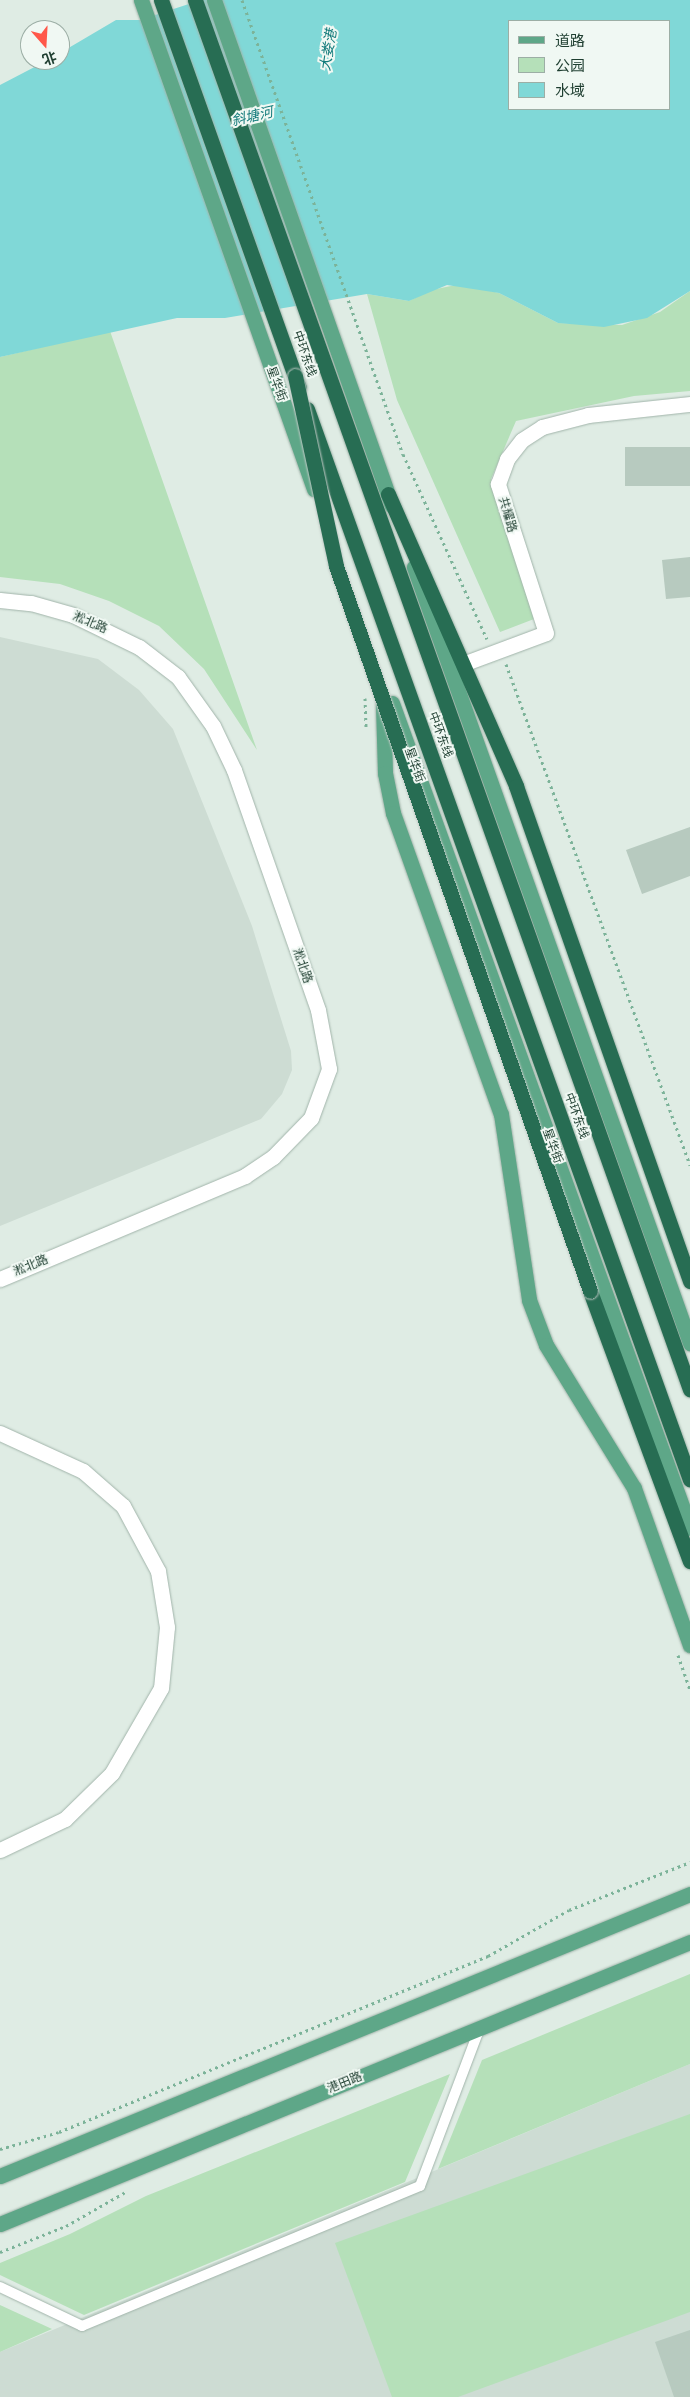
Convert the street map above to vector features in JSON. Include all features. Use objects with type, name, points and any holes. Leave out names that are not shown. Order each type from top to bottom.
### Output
[{"type":"highway","name":"中环东线","points":[[161,0],[690,1480]]},
{"type":"highway","name":"中环东线","points":[[195,0],[690,1389]]},
{"type":"highway","points":[[295,376],[336,566],[590,1291],[690,1560]]},
{"type":"highway","points":[[388,494],[465,665],[516,786],[690,1281]]},
{"type":"main road","name":"星华街","points":[[141,0],[254,321],[690,1528]]},
{"type":"main road","points":[[214,0],[449,669],[690,1343]]},
{"type":"main road","points":[[382,676],[388,793],[501,1114],[529,1300],[546,1344],[634,1488],[690,1645]]},
{"type":"main road","points":[[0,2176],[690,1894]]},
{"type":"main road","name":"港田路","points":[[0,2224],[690,1942]]},
{"type":"street","name":"共耀路","points":[[449,669],[465,665],[546,633],[498,484],[508,458],[522,440],[542,427],[588,415],[690,404]]},
{"type":"street","name":"淞北路","points":[[0,600],[30,603],[73,616],[139,647],[178,677],[213,726],[234,770],[318,1010],[328,1069],[311,1118],[274,1157],[245,1176],[0,1279]]},
{"type":"street","points":[[0,1433],[83,1471],[122,1506],[158,1571],[167,1627],[161,1688],[112,1773],[64,1820],[0,1850]]},
{"type":"lane","points":[[0,2287],[82,2326],[420,2186],[480,2028]]},
{"type":"path","points":[[242,0],[403,454],[488,640],[514,674],[690,1165]]},
{"type":"path","points":[[0,2149],[58,2132],[488,1956],[569,1910],[690,1862]]},
{"type":"path","points":[[0,2252],[66,2226],[132,2188]]},
{"type":"shaded area","points":[[0,637],[98,659],[139,690],[173,729],[252,926],[291,1051],[292,1070],[282,1094],[261,1119],[0,1226]]},
{"type":"shaded area","points":[[690,2064],[690,2397],[0,2397],[0,2352]]},
{"type":"green space","points":[[461,284],[499,293],[558,323],[622,325],[660,312],[690,291],[690,391],[634,396],[516,421],[491,479],[534,619],[500,632],[397,400],[367,294],[409,301],[431,290]]},
{"type":"green space","points":[[110,331],[257,750],[204,669],[159,626],[109,601],[60,584],[0,577],[0,357]]},
{"type":"green space","points":[[690,1974],[690,2064],[438,2169],[482,2060]]},
{"type":"green space","points":[[450,2074],[405,2182],[84,2315],[0,2275],[0,2263],[70,2234],[146,2196]]},
{"type":"green space","points":[[690,2114],[690,2312],[458,2397],[392,2397],[335,2243]]},
{"type":"green space","points":[[0,2305],[52,2329],[0,2352]]},
{"type":"water","points":[[201,0],[690,0],[690,291],[647,318],[604,327],[558,323],[499,293],[447,285],[409,301],[367,294],[225,318],[177,318],[0,357],[0,85],[29,70],[70,70],[70,47],[116,20],[140,20]]},
{"type":"building","points":[[625,447],[690,447],[690,486],[625,486]]},
{"type":"building","points":[[690,557],[690,597],[666,599],[662,560]]},
{"type":"building","points":[[690,827],[690,876],[642,894],[626,850]]},
{"type":"building","points":[[690,2330],[690,2397],[674,2397],[655,2342]]},
{"type":"water label","name":"大娄港","points":[[328,50]]},
{"type":"water label","name":"斜塘河","points":[[252,116]]}]
